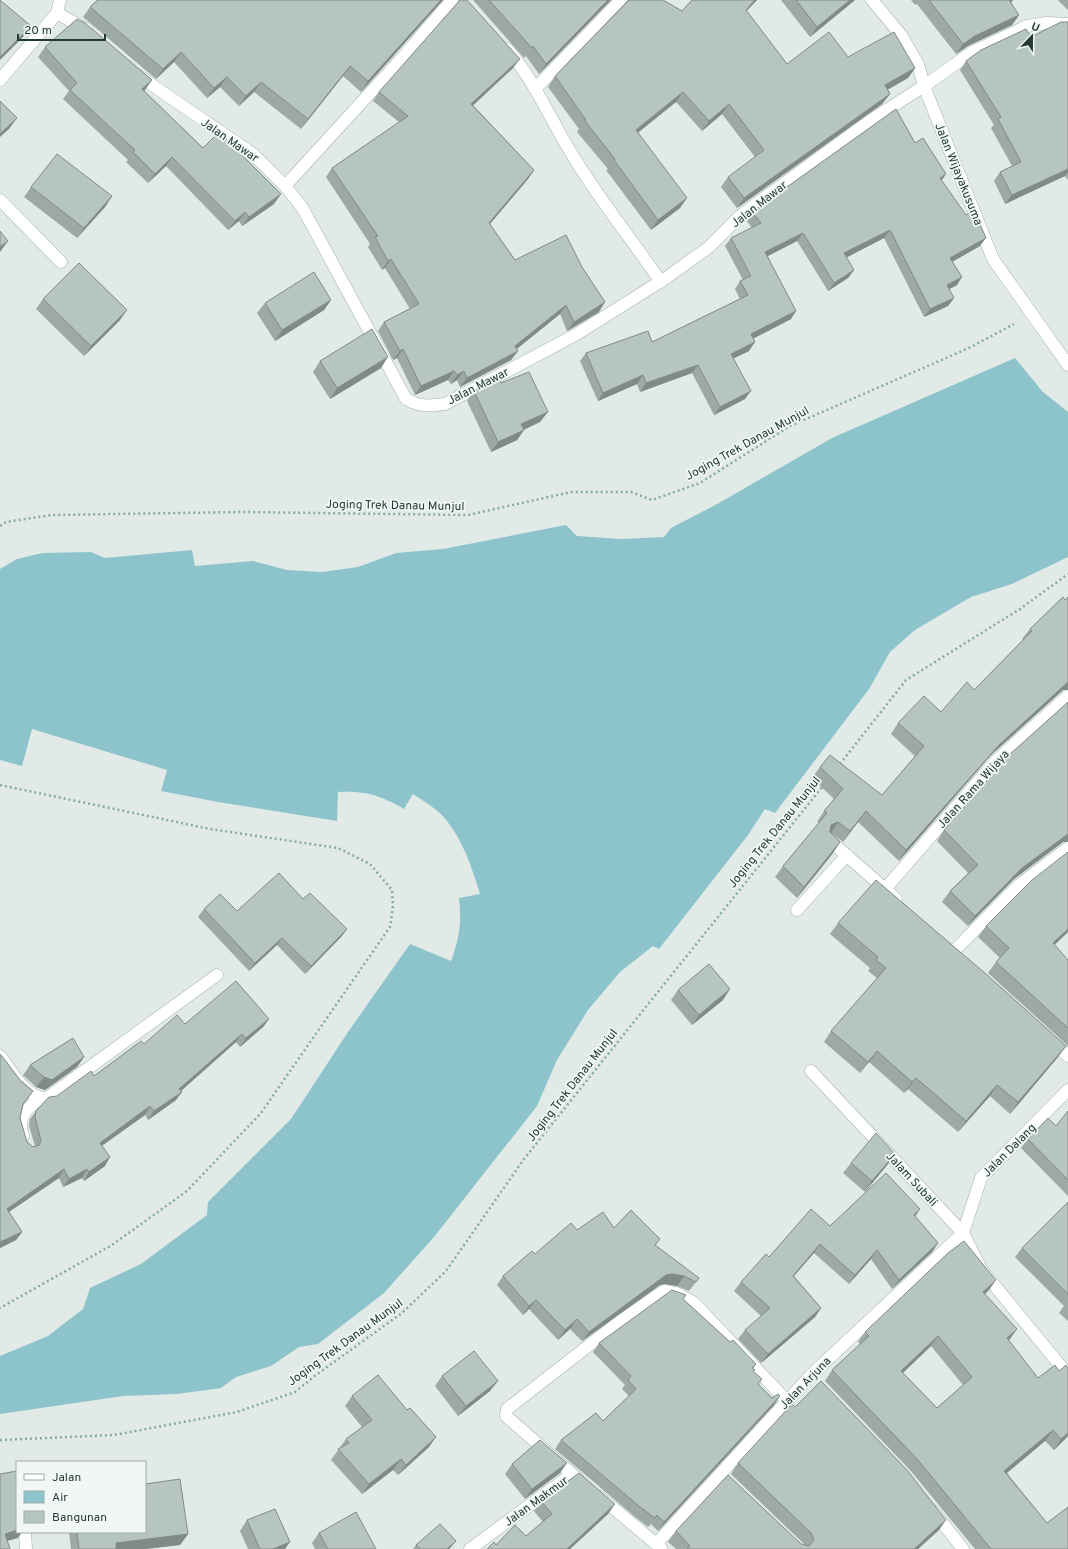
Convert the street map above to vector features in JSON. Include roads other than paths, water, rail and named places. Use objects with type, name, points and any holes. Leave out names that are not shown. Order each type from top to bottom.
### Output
[{"type":"street","points":[[0,80],[57,13],[60,0]]},
{"type":"street","points":[[285,186],[398,62],[452,0]]},
{"type":"street","points":[[535,89],[621,0]]},
{"type":"street","name":"Jalan Wijayakusuma","points":[[872,0],[900,35],[918,64],[924,86],[993,259],[1068,365]]},
{"type":"street","points":[[57,13],[83,26],[95,37]]},
{"type":"street","name":"Jalan Mawar","points":[[130,68],[148,83],[253,154],[285,186],[302,207],[406,399],[415,404],[426,406],[445,404],[577,334],[661,282],[709,247],[741,215],[870,120],[924,86],[971,53],[1027,26],[1047,23],[1068,24]]},
{"type":"street","points":[[497,38],[517,60],[573,157],[661,282]]},
{"type":"street","points":[[0,200],[61,262]]},
{"type":"street","name":"Jalan Rama Wijaya","points":[[885,889],[996,761],[1068,696]]},
{"type":"street","points":[[829,840],[908,909]]},
{"type":"street","points":[[954,951],[1019,885],[1068,848]]},
{"type":"street","points":[[797,910],[847,855]]},
{"type":"street","points":[[942,940],[965,961]]},
{"type":"street","points":[[28,1148],[20,1127],[21,1118],[26,1109],[39,1099],[47,1098],[217,975]]},
{"type":"street","points":[[1045,1035],[1068,1056]]},
{"type":"street","points":[[0,1056],[31,1095],[39,1099]]},
{"type":"street","name":"Jalam Subali","points":[[811,1071],[963,1233]]},
{"type":"street","name":"Jalan Dalang","points":[[963,1233],[981,1178],[1068,1090]]},
{"type":"street","points":[[963,1233],[981,1269],[1068,1375]]},
{"type":"street","name":"Jalan Arjuna","points":[[659,1546],[720,1474],[810,1376],[963,1233]]},
{"type":"street","points":[[572,1474],[506,1416],[507,1409],[613,1327],[664,1291],[676,1293],[692,1302],[787,1401]]},
{"type":"street","points":[[810,1376],[821,1387]]},
{"type":"street","name":"Jalan Makmur","points":[[470,1549],[572,1474],[659,1546]]},
{"type":"street","points":[[720,1474],[731,1485]]},
{"type":"street","points":[[924,1500],[963,1549]]},
{"type":"street","points":[[25,1533],[26,1549]]},
{"type":"water","points":[[1015,358],[1043,392],[1068,412],[1068,557],[1012,584],[971,597],[915,630],[890,652],[869,689],[775,813],[765,809],[748,835],[659,949],[653,946],[620,972],[588,1010],[557,1060],[537,1106],[434,1237],[384,1293],[318,1344],[299,1347],[271,1366],[236,1377],[221,1388],[177,1394],[123,1396],[0,1414],[0,1356],[48,1336],[83,1309],[90,1288],[141,1264],[207,1215],[208,1202],[291,1119],[348,1032],[410,944],[451,961],[459,930],[459,898],[480,894],[467,856],[453,829],[432,806],[413,794],[404,809],[380,797],[365,793],[338,792],[337,821],[218,802],[161,791],[167,770],[32,729],[22,766],[0,760],[0,569],[17,559],[42,553],[91,552],[105,558],[192,550],[195,566],[253,561],[287,570],[322,572],[358,567],[396,553],[443,549],[566,525],[577,536],[622,539],[664,537],[671,528],[719,503],[832,438]]}]
